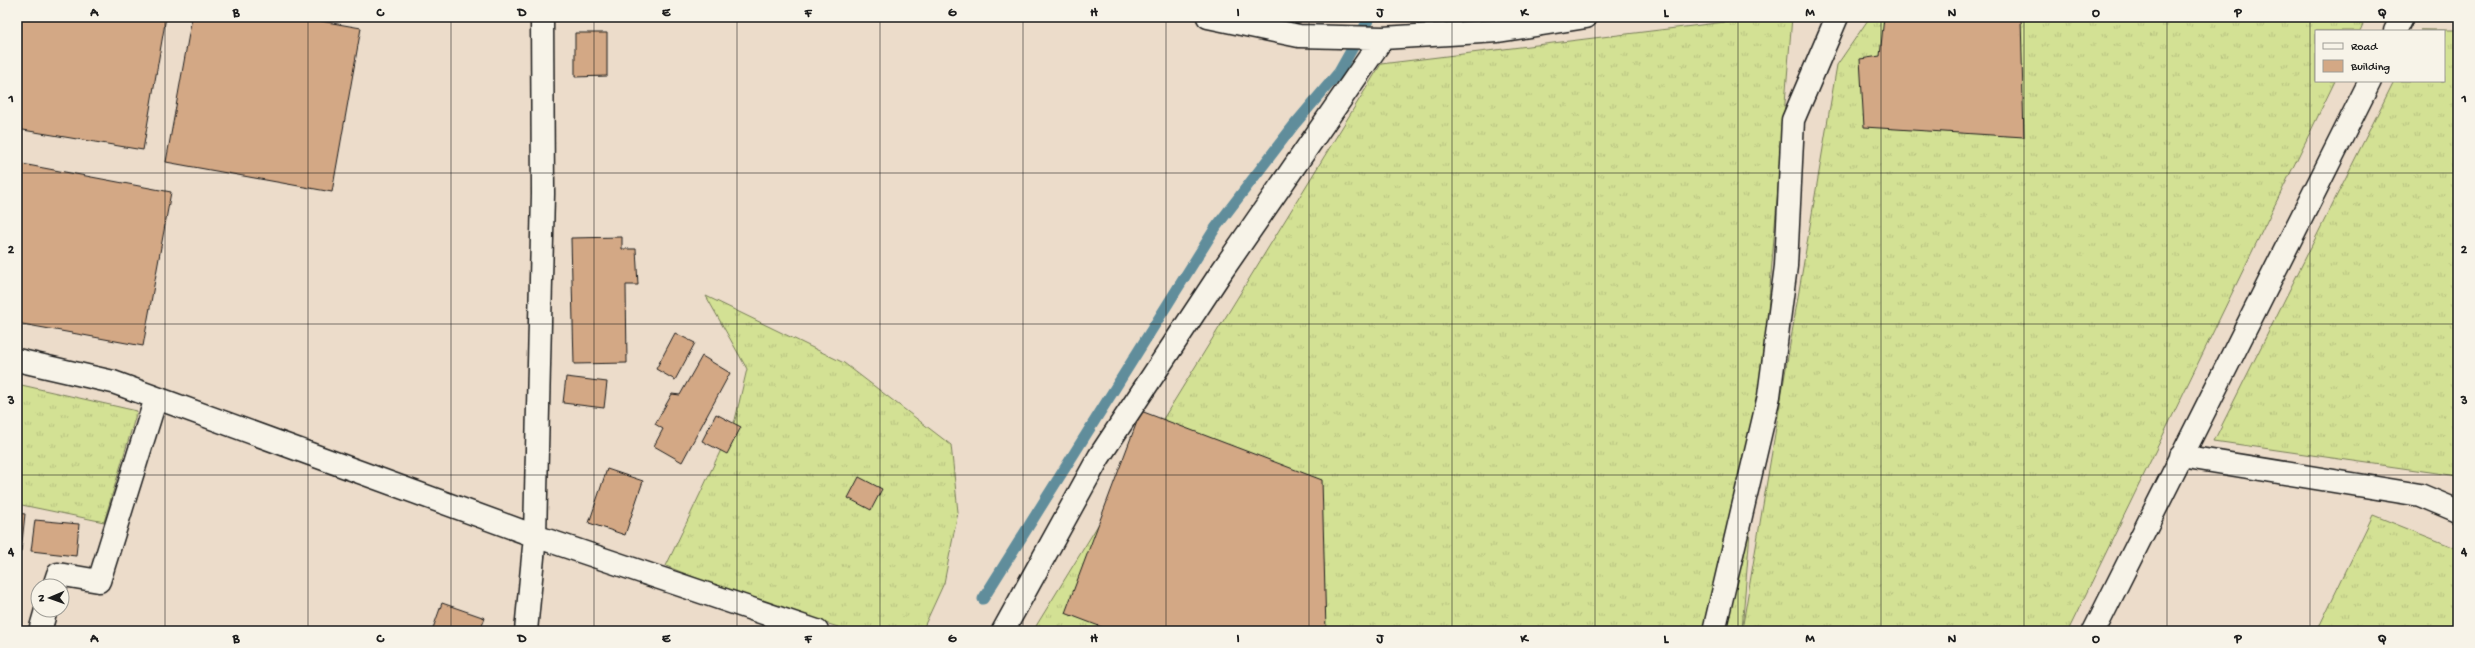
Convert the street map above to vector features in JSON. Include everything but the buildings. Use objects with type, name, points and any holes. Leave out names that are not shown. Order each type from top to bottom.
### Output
[{"type":"street","points":[[526,631],[535,536],[543,194],[542,17]]},
{"type":"street","points":[[1208,17],[1299,36],[1377,38],[1498,31],[1586,17]]},
{"type":"street","points":[[1714,631],[1769,396],[1786,266],[1793,120],[1837,17]]},
{"type":"street","points":[[2396,30],[2402,17]]},
{"type":"street","points":[[1003,631],[1099,457],[1377,38]]},
{"type":"street","points":[[2094,631],[2369,82]]},
{"type":"street","points":[[17,360],[112,382],[535,536],[817,631]]},
{"type":"street","points":[[57,578],[58,574],[99,581],[156,398]]},
{"type":"street","points":[[2181,456],[2420,495],[2458,511]]},
{"type":"street","points":[[40,631],[44,618]]},
{"type":"green space","points":[[1766,17],[1792,17],[1742,630],[1837,65],[1870,17],[2286,17],[2363,24],[2360,30],[2315,30],[2315,82],[2335,82],[2068,631],[1033,631],[1381,64]]},
{"type":"green space","points":[[2445,30],[2458,30],[2458,476],[2214,441],[2394,82],[2445,82]]},
{"type":"green space","points":[[706,296],[844,363],[951,445],[958,512],[944,583],[922,631],[851,631],[751,600],[666,566],[735,420],[747,369]]},
{"type":"green space","points":[[17,384],[137,411],[104,522],[17,504]]},
{"type":"green space","points":[[2373,515],[2458,549],[2458,631],[2317,631]]},
{"type":"waterway","points":[[983,599],[1216,227],[1294,125],[1339,72],[1370,17]]}]
